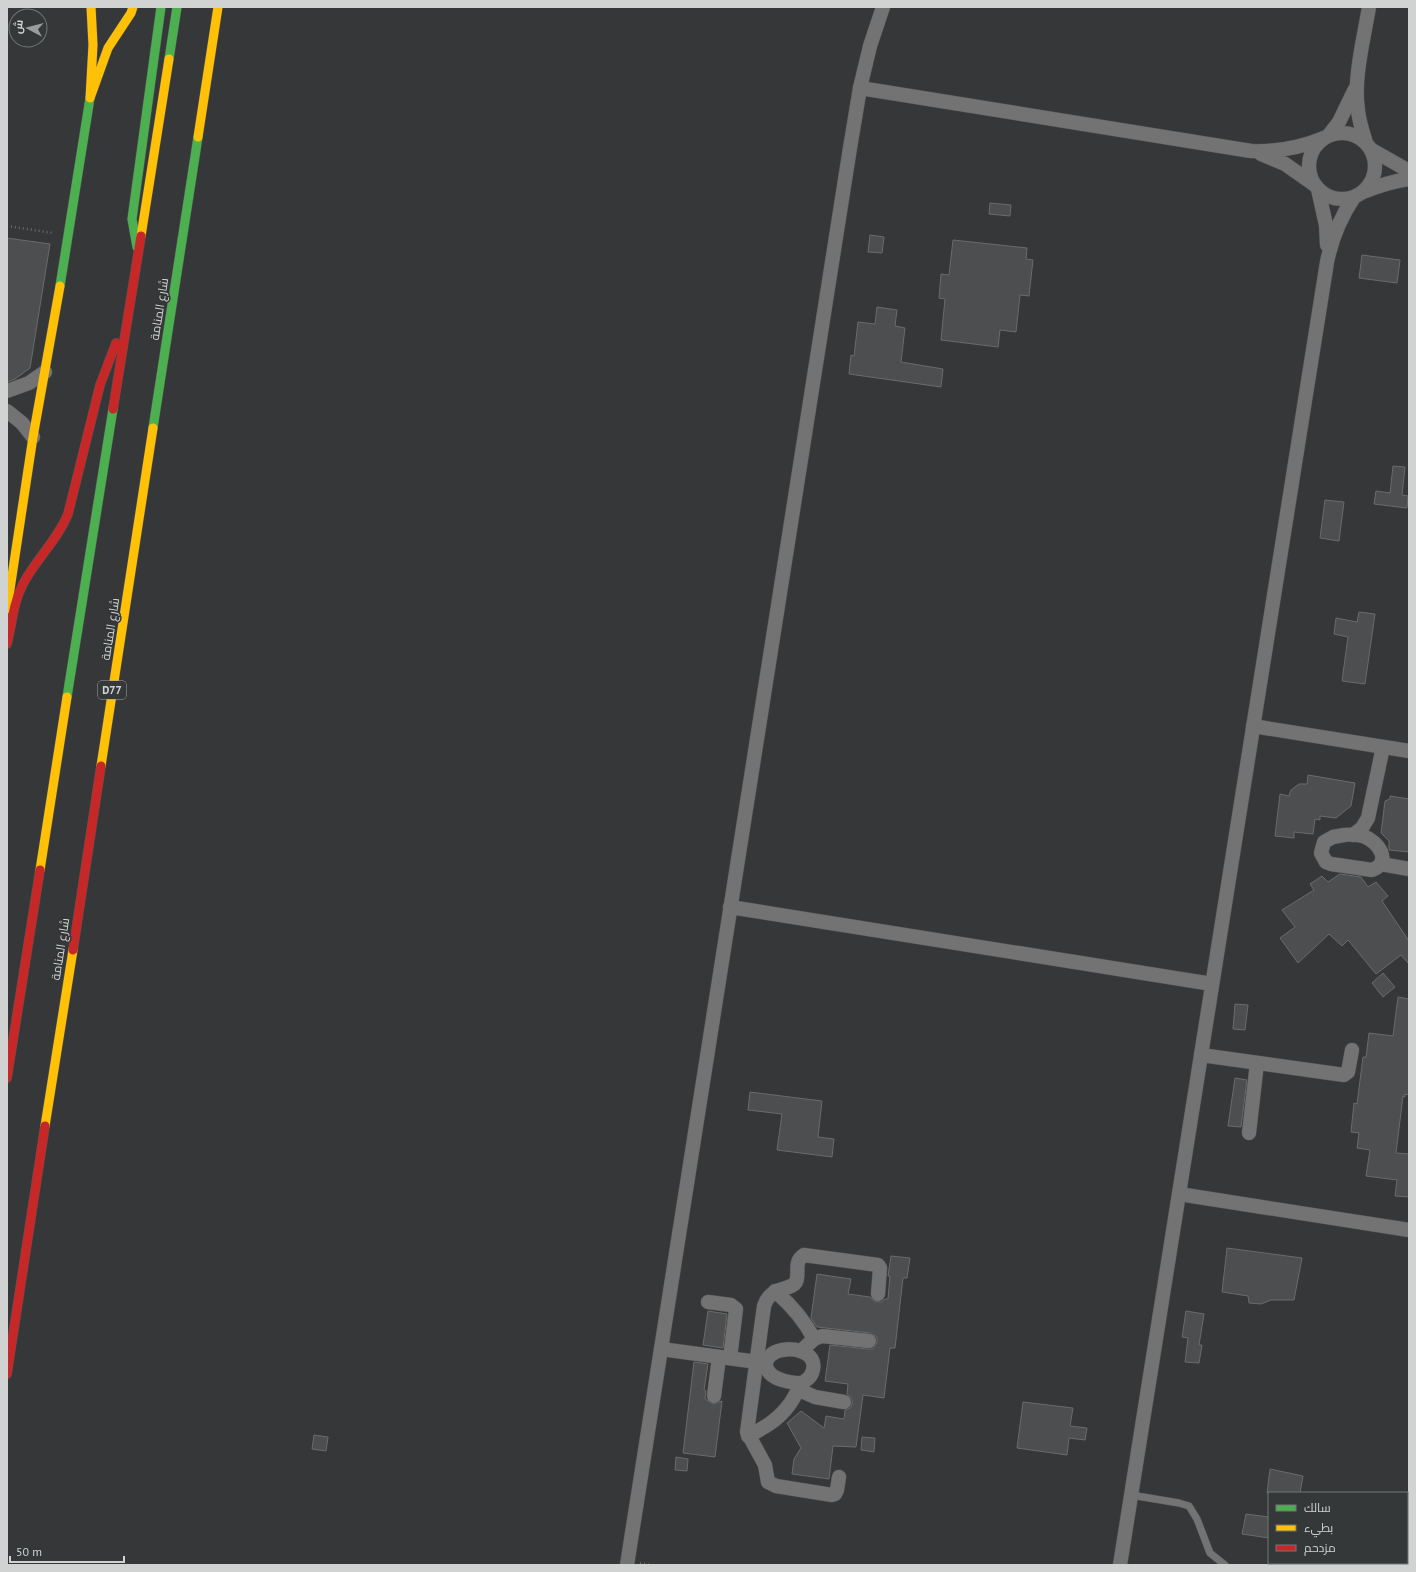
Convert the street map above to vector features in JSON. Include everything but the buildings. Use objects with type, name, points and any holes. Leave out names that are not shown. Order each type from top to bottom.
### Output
[{"type":"main road","points":[[7,609],[33,437],[69,235],[90,98],[93,45],[92,7]]},
{"type":"main road","points":[[90,98],[106,53],[114,37],[131,14],[133,7]]},
{"type":"main road","points":[[137,250],[132,219],[161,7]]},
{"type":"main road","points":[[7,1078],[137,250],[177,7]]},
{"type":"main road","name":"شارع المنامة","points":[[7,1374],[218,7]]},
{"type":"main road","points":[[7,644],[13,610],[20,589],[36,562],[56,540],[65,522],[72,501],[102,376],[127,319]]},
{"type":"street","points":[[627,1565],[860,88],[870,46],[883,7]]},
{"type":"street","points":[[1327,262],[1326,225],[1317,187],[1311,176],[1309,165],[1311,155],[1316,145],[1327,137],[1339,122],[1354,92],[1369,7]]},
{"type":"street","points":[[1120,1565],[1327,262],[1336,228],[1344,212],[1358,195],[1370,184],[1375,173],[1375,161],[1361,127],[1358,110],[1358,75]]},
{"type":"street","points":[[860,88],[1251,151],[1270,152],[1288,150],[1307,145],[1339,133],[1349,133],[1358,136],[1369,147],[1409,171]]},
{"type":"street","points":[[1251,151],[1285,164],[1329,196],[1341,199],[1358,195],[1396,181],[1409,180]]},
{"type":"street","points":[[7,391],[29,382],[45,372]]},
{"type":"street","points":[[7,411],[22,423],[33,437]]},
{"type":"street","points":[[1253,726],[1409,751]]},
{"type":"street","points":[[1353,835],[1362,828],[1368,818],[1383,747]]},
{"type":"street","points":[[1381,864],[1382,853],[1379,848],[1367,838],[1353,835],[1333,836],[1324,842],[1321,853],[1326,862],[1331,864],[1372,870],[1381,864],[1409,869]]},
{"type":"street","points":[[730,907],[1212,984]]},
{"type":"street","points":[[1201,1055],[1344,1075],[1348,1072],[1352,1050]]},
{"type":"street","points":[[1248,1132],[1257,1063]]},
{"type":"street","points":[[1179,1194],[1409,1230]]},
{"type":"street","points":[[839,1477],[837,1490],[835,1494],[832,1495],[772,1485],[768,1482],[766,1465],[748,1436],[747,1427],[761,1362],[764,1306],[770,1295],[775,1291],[796,1282],[797,1262],[804,1255],[878,1265],[880,1268],[878,1294]]},
{"type":"street","points":[[775,1291],[797,1312],[806,1324],[814,1339]]},
{"type":"street","points":[[708,1302],[731,1305],[736,1309],[714,1396]]},
{"type":"street","points":[[801,1351],[814,1339],[822,1336],[869,1341]]},
{"type":"street","points":[[661,1349],[761,1362],[779,1350],[794,1349],[807,1354],[812,1360],[814,1367],[808,1380],[801,1387],[790,1405],[778,1418],[764,1428],[748,1436]]},
{"type":"street","points":[[761,1362],[766,1369],[776,1377],[801,1387],[815,1397],[844,1402]]},
{"type":"lane","points":[[1131,1495],[1179,1502],[1189,1506],[1197,1519],[1210,1554],[1225,1565]]},
{"type":"path","points":[[7,226],[69,235]]},
{"type":"traffic: fast","points":[[137,247],[132,219],[161,7]]},
{"type":"traffic: fast","points":[[169,59],[177,7]]},
{"type":"traffic: fast","points":[[60,286],[90,98]]},
{"type":"traffic: fast","points":[[153,428],[198,137]]},
{"type":"traffic: fast","points":[[67,697],[113,409]]},
{"type":"traffic: slow","points":[[91,7],[93,45],[90,98],[108,48],[131,13],[133,7]]},
{"type":"traffic: slow","points":[[198,137],[218,7]]},
{"type":"traffic: slow","points":[[141,236],[169,59]]},
{"type":"traffic: slow","points":[[7,609],[33,437],[60,286]]},
{"type":"traffic: slow","points":[[101,766],[153,428]]},
{"type":"traffic: slow","points":[[40,870],[67,697]]},
{"type":"traffic: slow","points":[[45,1126],[73,950]]},
{"type":"traffic: jam","points":[[113,409],[141,236]]},
{"type":"traffic: jam","points":[[7,644],[15,606],[23,584],[58,533],[68,514],[100,385],[116,343]]},
{"type":"traffic: jam","points":[[73,950],[101,766]]},
{"type":"traffic: jam","points":[[7,1078],[40,870]]},
{"type":"traffic: jam","points":[[7,1374],[45,1126]]}]
